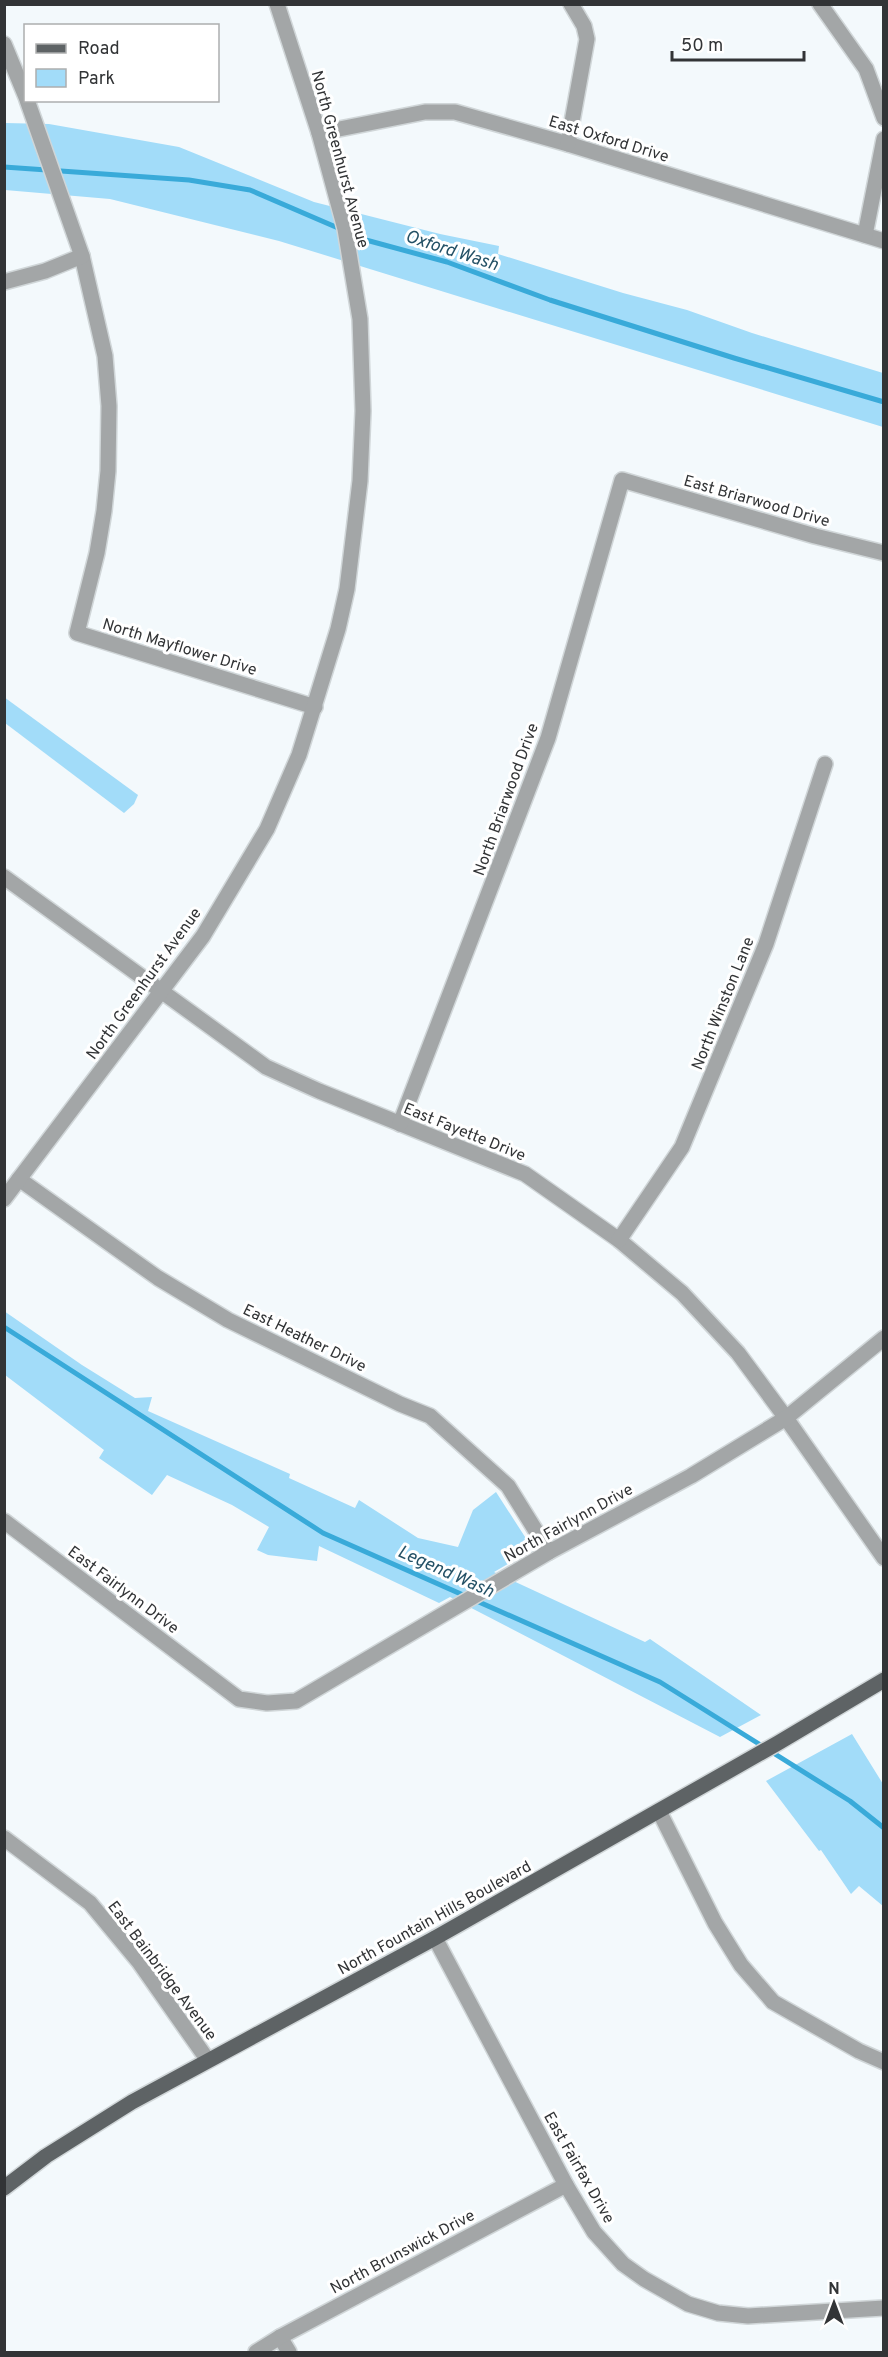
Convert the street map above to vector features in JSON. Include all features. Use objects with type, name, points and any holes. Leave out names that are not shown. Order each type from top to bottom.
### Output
[{"type":"main road","name":"North Fountain Hills Boulevard","points":[[4,2188],[46,2157],[122,2108],[207,2059],[435,1938],[884,1680]]},
{"type":"street","name":"North Greenhurst Avenue","points":[[4,1199],[203,936],[267,829],[299,755],[338,629],[347,589],[360,481],[363,411],[360,319],[345,229],[319,133],[277,4]]},
{"type":"street","points":[[568,144],[587,39],[584,26],[571,4]]},
{"type":"street","points":[[820,4],[866,69],[884,118]]},
{"type":"street","name":"North Mayflower Drive","points":[[4,44],[24,94]]},
{"type":"street","name":"North Mayflower Drive","points":[[27,102],[82,256],[105,356],[109,406],[108,471],[104,511],[97,554],[77,633],[315,707]]},
{"type":"street","name":"East Oxford Drive","points":[[319,133],[425,112],[455,112],[568,144],[884,241]]},
{"type":"street","points":[[865,235],[884,139]]},
{"type":"street","points":[[4,282],[45,271],[82,256]]},
{"type":"street","name":"East Briarwood Drive","points":[[622,480],[815,536],[884,553]]},
{"type":"street","name":"North Briarwood Drive","points":[[400,1124],[548,738],[622,480]]},
{"type":"street","name":"North Winston Lane","points":[[619,1240],[682,1147],[766,944],[825,764]]},
{"type":"street","name":"East Fayette Drive","points":[[4,877],[266,1067],[319,1091],[525,1174],[619,1240],[682,1293],[738,1353],[884,1558]]},
{"type":"street","name":"East Heather Drive","points":[[19,1179],[158,1278],[228,1320],[400,1404],[430,1416],[508,1486],[549,1552]]},
{"type":"street","name":"North Fairlynn Drive","points":[[221,1686],[239,1699],[267,1703],[296,1701],[549,1552],[691,1476],[786,1418],[884,1338]]},
{"type":"street","name":"East Fairlynn Drive","points":[[4,1521],[221,1686]]},
{"type":"street","points":[[659,1811],[720,1931],[741,1965],[773,2002],[859,2051],[884,2062]]},
{"type":"street","name":"East Bainbridge Avenue","points":[[4,1838],[90,1904],[139,1962],[207,2059]]},
{"type":"street","name":"East Fairfax Drive","points":[[435,1938],[566,2184],[594,2232],[624,2264],[644,2279],[688,2304],[718,2313],[747,2316],[884,2308]]},
{"type":"street","name":"North Brunswick Drive","points":[[256,2352],[566,2184]]},
{"type":"street","points":[[280,2337],[289,2352]]},
{"type":"green space","points":[[5,123],[49,124],[179,147],[314,202],[440,234],[499,246],[498,254],[623,293],[687,310],[752,333],[883,373],[883,427],[279,241],[110,199],[5,190]]},
{"type":"green space","points":[[4,697],[138,795],[134,804],[124,813],[5,723]]},
{"type":"green space","points":[[4,1311],[82,1365],[135,1398],[152,1397],[148,1411],[290,1474],[289,1478],[355,1508],[359,1500],[418,1538],[458,1547],[473,1510],[496,1492],[527,1540],[522,1556],[494,1572],[645,1642],[650,1639],[761,1715],[720,1737],[450,1597],[439,1603],[319,1546],[317,1561],[268,1555],[257,1550],[269,1527],[232,1505],[167,1475],[152,1495],[99,1458],[104,1450],[5,1375]]},
{"type":"green space","points":[[852,1734],[883,1784],[883,1906],[859,1886],[851,1894],[821,1850],[819,1851],[766,1781]]},
{"type":"waterway","name":"Oxford Wash","points":[[4,167],[189,180],[250,190],[366,240],[447,262],[550,300],[884,402]]},
{"type":"waterway","name":"Legend Wash","points":[[4,1327],[323,1533],[660,1682],[850,1801],[884,1828]]}]
